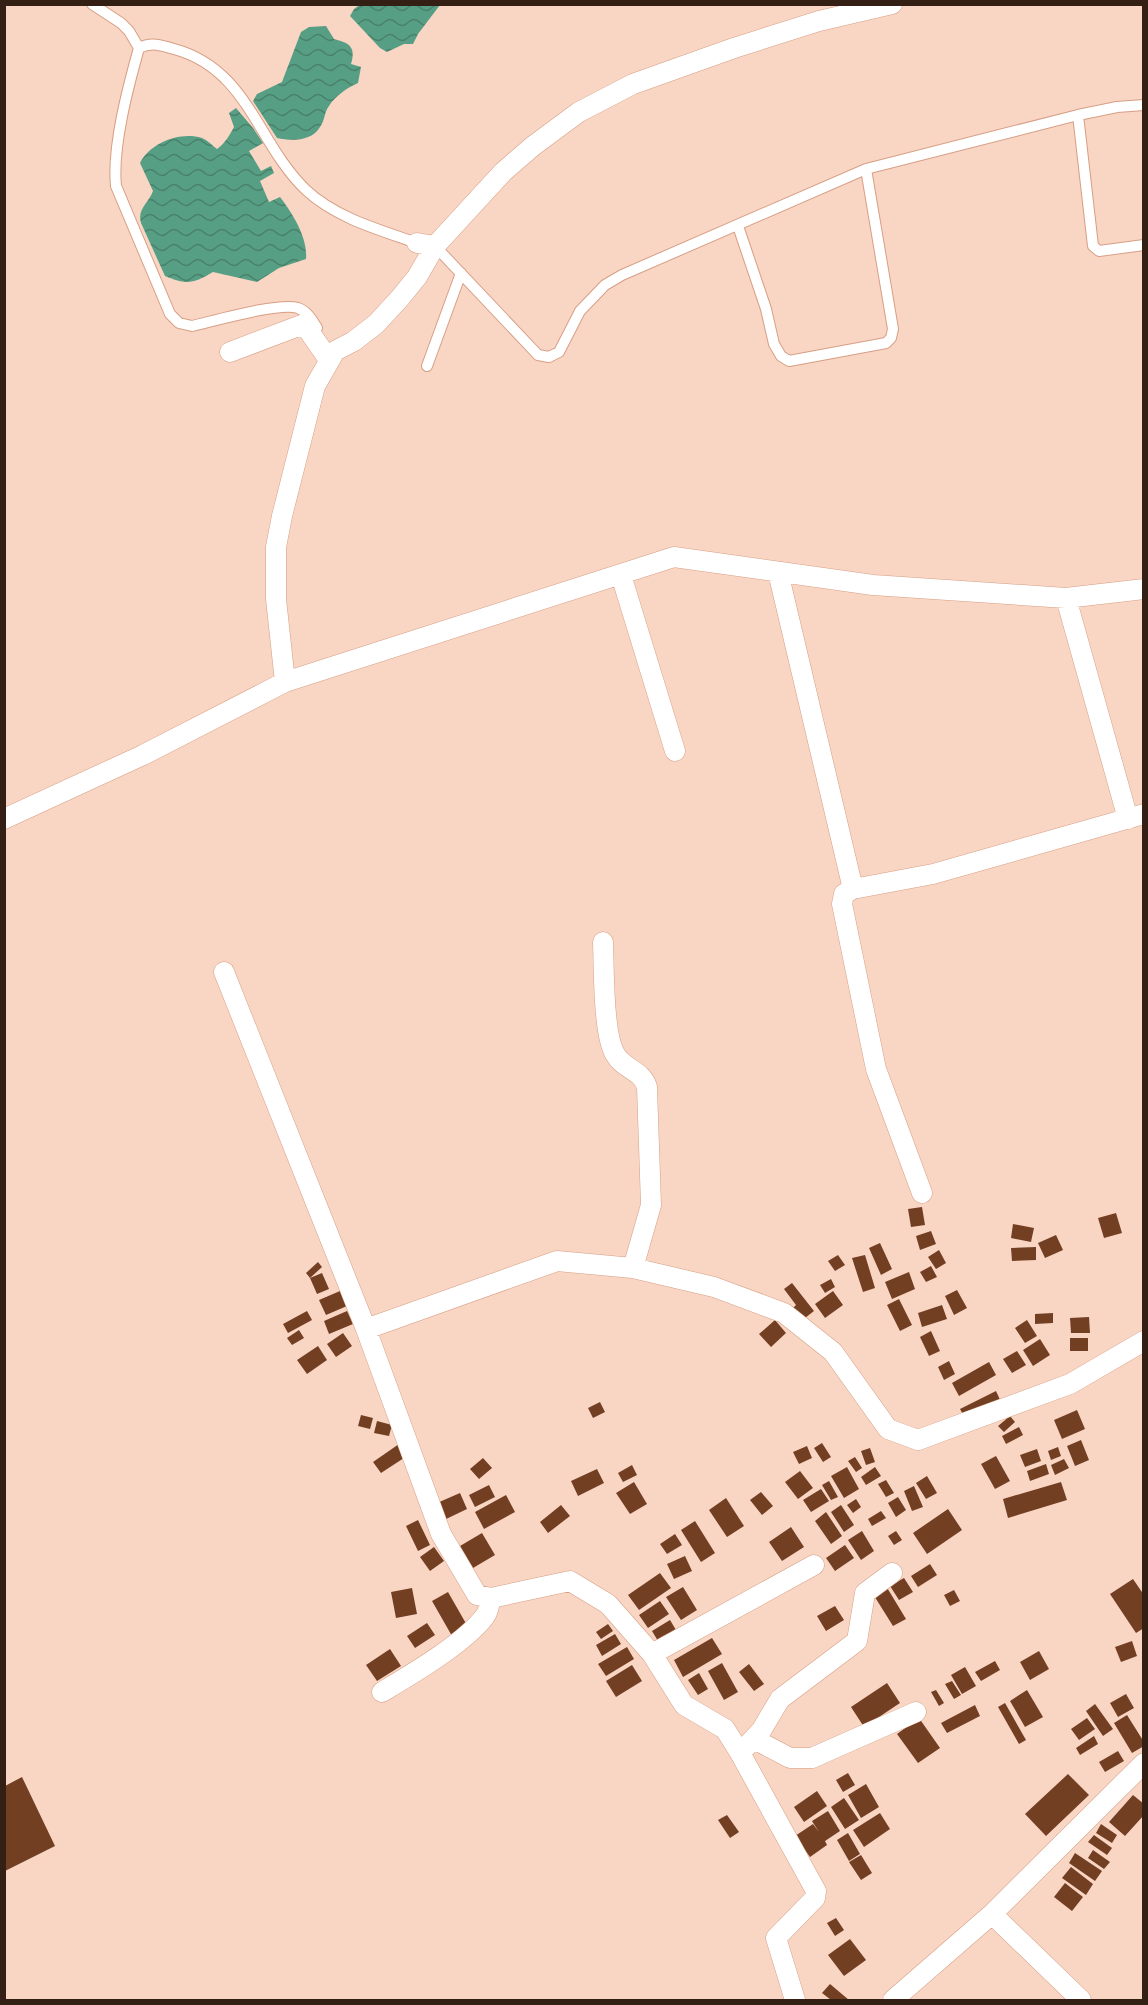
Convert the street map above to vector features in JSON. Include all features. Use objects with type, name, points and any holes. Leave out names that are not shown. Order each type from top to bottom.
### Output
[{"type":"street","points":[[285,682],[277,608],[276,547],[315,386],[332,356],[376,324],[417,277],[426,245],[526,152],[562,123],[600,99],[659,74],[734,48],[819,21],[892,4]]},
{"type":"street","points":[[230,352],[304,324],[332,356]]},
{"type":"street","points":[[4,819],[143,755],[285,682],[674,557],[873,585],[1066,598],[1143,589]]},
{"type":"street","points":[[778,572],[853,889]]},
{"type":"street","points":[[621,575],[675,751]]},
{"type":"street","points":[[922,1193],[876,1069],[842,904],[844,894],[853,889],[933,874],[1136,817],[1066,598]]},
{"type":"street","points":[[603,942],[609,1036],[614,1054],[621,1063],[645,1080],[647,1087],[651,1205],[633,1268]]},
{"type":"street","points":[[224,972],[366,1329],[441,1534],[477,1594],[490,1598],[570,1581],[608,1604],[651,1654],[684,1705],[725,1729],[747,1746],[790,1758],[812,1758],[916,1712]]},
{"type":"street","points":[[366,1329],[557,1261],[633,1268],[714,1287],[784,1313],[833,1352],[888,1429],[918,1440],[1070,1384],[1143,1341]]},
{"type":"street","points":[[651,1654],[814,1565]]},
{"type":"street","points":[[747,1746],[761,1731],[780,1699],[857,1641],[865,1593],[892,1573]]},
{"type":"street","points":[[382,1692],[467,1634],[486,1615],[490,1598]]},
{"type":"street","points":[[747,1746],[816,1891],[815,1898],[776,1938],[795,2001]]},
{"type":"street","points":[[893,2001],[992,1914],[1143,1763]]},
{"type":"street","points":[[992,1914],[1081,2001]]},
{"type":"lane","points":[[92,4],[121,23],[129,31],[139,48],[128,87],[114,172],[116,186],[170,314],[179,323],[192,326],[281,307],[296,308],[307,313],[332,356]]},
{"type":"lane","points":[[139,48],[155,44],[186,52],[204,60],[231,84],[283,161],[306,190],[347,216],[376,229],[426,245],[461,273],[538,356],[549,357],[559,351],[580,311],[605,285],[643,264],[738,226],[866,169],[1078,115],[1117,106],[1143,105]]},
{"type":"lane","points":[[1078,115],[1093,246],[1100,251],[1143,244]]},
{"type":"lane","points":[[738,226],[766,309],[774,344],[781,356],[789,361],[886,343],[891,338],[893,329],[866,169]]},
{"type":"lane","points":[[427,366],[461,273]]},
{"type":"water","points":[[361,4],[440,5],[413,44],[404,44],[387,52],[380,48],[350,16]]},
{"type":"water","points":[[326,26],[334,39],[348,44],[352,50],[351,64],[361,67],[358,83],[346,90],[327,108],[322,125],[316,132],[306,138],[294,140],[277,138],[253,101],[257,94],[282,82],[301,32],[309,27]]},
{"type":"water","points":[[236,108],[263,143],[249,151],[261,171],[271,166],[274,173],[260,181],[269,202],[280,197],[294,219],[305,243],[306,259],[279,268],[257,282],[213,272],[190,282],[165,276],[141,223],[140,214],[153,191],[140,163],[158,144],[184,136],[202,138],[217,149],[234,127],[229,113]]},
{"type":"building","points":[[922,1207],[925,1225],[911,1227],[908,1209]]},
{"type":"building","points":[[1116,1213],[1122,1233],[1104,1238],[1098,1218]]},
{"type":"building","points":[[1013,1224],[1034,1228],[1031,1242],[1011,1238]]},
{"type":"building","points":[[931,1231],[936,1244],[920,1250],[916,1236]]},
{"type":"building","points":[[1056,1235],[1063,1250],[1045,1258],[1038,1243]]},
{"type":"building","points":[[880,1243],[892,1269],[881,1275],[869,1248]]},
{"type":"building","points":[[1036,1247],[1036,1260],[1012,1261],[1011,1248]]},
{"type":"building","points":[[939,1250],[946,1263],[936,1269],[928,1257]]},
{"type":"building","points":[[838,1255],[845,1265],[835,1271],[828,1261]]},
{"type":"building","points":[[865,1255],[875,1288],[863,1292],[852,1258]]},
{"type":"building","points":[[318,1262],[322,1267],[310,1278],[306,1273]]},
{"type":"building","points":[[931,1266],[937,1277],[926,1282],[920,1272]]},
{"type":"building","points":[[909,1272],[915,1289],[892,1299],[885,1282]]},
{"type":"building","points":[[322,1273],[329,1289],[317,1294],[310,1278]]},
{"type":"building","points":[[831,1279],[835,1287],[825,1293],[820,1285]]},
{"type":"building","points":[[792,1283],[814,1311],[805,1318],[792,1309],[796,1305],[784,1289]]},
{"type":"building","points":[[957,1290],[967,1308],[954,1315],[945,1296]]},
{"type":"building","points":[[340,1291],[347,1306],[326,1315],[319,1300]]},
{"type":"building","points":[[833,1291],[843,1305],[825,1318],[815,1304]]},
{"type":"building","points":[[899,1299],[912,1325],[900,1331],[887,1305]]},
{"type":"building","points":[[942,1305],[947,1319],[922,1327],[918,1313]]},
{"type":"building","points":[[307,1311],[312,1320],[288,1333],[283,1324]]},
{"type":"building","points":[[347,1311],[353,1324],[329,1334],[324,1321]]},
{"type":"building","points":[[1053,1313],[1053,1323],[1035,1324],[1035,1314]]},
{"type":"building","points":[[1089,1317],[1090,1333],[1071,1333],[1070,1318]]},
{"type":"building","points":[[775,1320],[786,1333],[771,1347],[759,1334]]},
{"type":"building","points":[[1027,1320],[1037,1336],[1025,1343],[1015,1328]]},
{"type":"building","points":[[299,1330],[304,1338],[292,1345],[287,1338]]},
{"type":"building","points":[[931,1331],[940,1351],[929,1356],[920,1337]]},
{"type":"building","points":[[343,1333],[352,1346],[336,1357],[327,1344]]},
{"type":"building","points":[[1070,1338],[1088,1338],[1088,1351],[1070,1351]]},
{"type":"building","points":[[1040,1339],[1050,1355],[1033,1366],[1023,1350]]},
{"type":"building","points":[[318,1346],[327,1360],[307,1374],[297,1360]]},
{"type":"building","points":[[1017,1351],[1026,1365],[1012,1373],[1003,1359]]},
{"type":"building","points":[[949,1361],[955,1374],[944,1380],[938,1367]]},
{"type":"building","points":[[989,1362],[996,1375],[959,1396],[952,1383]]},
{"type":"building","points":[[996,1391],[1001,1402],[966,1420],[960,1409]]},
{"type":"building","points":[[600,1402],[605,1412],[593,1418],[588,1408]]},
{"type":"building","points":[[1077,1410],[1085,1429],[1062,1439],[1054,1420]]},
{"type":"building","points":[[361,1415],[373,1418],[370,1429],[358,1426]]},
{"type":"building","points":[[1010,1416],[1015,1422],[1004,1432],[998,1426]]},
{"type":"building","points":[[377,1421],[392,1425],[389,1436],[374,1433]]},
{"type":"building","points":[[1019,1427],[1023,1435],[1006,1444],[1002,1436]]},
{"type":"building","points":[[1081,1440],[1089,1460],[1075,1466],[1067,1446]]},
{"type":"building","points":[[822,1443],[831,1457],[823,1462],[814,1448]]},
{"type":"building","points":[[399,1444],[407,1456],[381,1473],[373,1462]]},
{"type":"building","points":[[807,1446],[812,1458],[799,1464],[793,1452]]},
{"type":"building","points":[[1058,1447],[1061,1456],[1051,1460],[1048,1451]]},
{"type":"building","points":[[870,1448],[875,1462],[866,1465],[861,1451]]},
{"type":"building","points":[[1037,1449],[1041,1461],[1025,1467],[1020,1455]]},
{"type":"building","points":[[996,1456],[1010,1481],[995,1489],[981,1464]]},
{"type":"building","points":[[855,1457],[862,1468],[856,1472],[848,1461]]},
{"type":"building","points":[[483,1458],[492,1468],[479,1479],[470,1469]]},
{"type":"building","points":[[1064,1459],[1069,1468],[1055,1475],[1051,1465]]},
{"type":"building","points":[[1046,1464],[1049,1474],[1030,1481],[1027,1471]]},
{"type":"building","points":[[632,1465],[637,1475],[623,1482],[618,1473]]},
{"type":"building","points":[[847,1467],[859,1489],[844,1498],[831,1476]]},
{"type":"building","points":[[875,1467],[881,1476],[866,1485],[861,1477]]},
{"type":"building","points":[[597,1469],[604,1483],[578,1496],[571,1481]]},
{"type":"building","points":[[800,1471],[813,1488],[798,1499],[785,1482]]},
{"type":"building","points":[[927,1476],[937,1493],[926,1499],[916,1483]]},
{"type":"building","points":[[886,1480],[894,1493],[886,1497],[878,1484]]},
{"type":"building","points":[[829,1481],[838,1497],[831,1500],[822,1485]]},
{"type":"building","points":[[634,1482],[647,1504],[630,1514],[616,1493]]},
{"type":"building","points":[[1061,1482],[1067,1500],[1008,1518],[1003,1499]]},
{"type":"building","points":[[489,1485],[495,1497],[475,1507],[469,1495]]},
{"type":"building","points":[[914,1486],[923,1507],[912,1511],[904,1491]]},
{"type":"building","points":[[821,1489],[829,1501],[811,1512],[803,1500]]},
{"type":"building","points":[[761,1492],[773,1506],[762,1515],[750,1500]]},
{"type":"building","points":[[460,1493],[467,1509],[444,1520],[437,1503]]},
{"type":"building","points":[[506,1495],[515,1512],[484,1529],[475,1512]]},
{"type":"building","points":[[898,1497],[906,1510],[896,1517],[888,1503]]},
{"type":"building","points":[[726,1498],[744,1526],[727,1537],[709,1510]]},
{"type":"building","points":[[856,1499],[861,1507],[853,1513],[847,1505]]},
{"type":"building","points":[[561,1505],[570,1516],[548,1533],[540,1522]]},
{"type":"building","points":[[841,1505],[854,1525],[844,1532],[831,1512]]},
{"type":"building","points":[[948,1509],[962,1530],[927,1554],[913,1533]]},
{"type":"building","points":[[881,1511],[886,1518],[872,1526],[868,1519]]},
{"type":"building","points":[[826,1512],[842,1536],[831,1544],[815,1521]]},
{"type":"building","points":[[418,1520],[430,1545],[418,1551],[406,1526]]},
{"type":"building","points":[[695,1521],[715,1553],[701,1562],[681,1530]]},
{"type":"building","points":[[791,1527],[804,1547],[782,1561],[769,1542]]},
{"type":"building","points":[[862,1531],[874,1551],[861,1560],[848,1540]]},
{"type":"building","points":[[896,1531],[902,1540],[894,1545],[888,1536]]},
{"type":"building","points":[[482,1533],[495,1555],[473,1568],[460,1546]]},
{"type":"building","points":[[675,1534],[682,1545],[667,1554],[660,1544]]},
{"type":"building","points":[[845,1545],[854,1558],[835,1571],[826,1558]]},
{"type":"building","points":[[434,1547],[444,1561],[430,1571],[420,1557]]},
{"type":"building","points":[[685,1556],[692,1571],[674,1579],[667,1564]]},
{"type":"building","points":[[930,1564],[937,1575],[918,1587],[911,1576]]},
{"type":"building","points":[[660,1573],[671,1588],[639,1610],[628,1595]]},
{"type":"building","points":[[904,1578],[913,1592],[899,1600],[890,1586]]},
{"type":"building","points":[[1133,1579],[1144,1595],[1144,1628],[1136,1633],[1110,1594]]},
{"type":"building","points":[[886,1586],[906,1619],[893,1626],[873,1594]]},
{"type":"building","points":[[683,1587],[697,1610],[681,1620],[666,1597]]},
{"type":"building","points":[[412,1588],[417,1614],[396,1618],[391,1592]]},
{"type":"building","points":[[954,1590],[960,1601],[950,1606],[944,1595]]},
{"type":"building","points":[[448,1592],[468,1627],[452,1636],[432,1601]]},
{"type":"building","points":[[660,1601],[669,1614],[648,1628],[639,1615]]},
{"type":"building","points":[[835,1606],[844,1620],[826,1631],[817,1616]]},
{"type":"building","points":[[670,1620],[676,1630],[658,1641],[652,1631]]},
{"type":"building","points":[[427,1623],[435,1635],[415,1648],[407,1636]]},
{"type":"building","points":[[608,1624],[613,1631],[601,1639],[596,1632]]},
{"type":"building","points":[[615,1634],[621,1644],[602,1656],[596,1645]]},
{"type":"building","points":[[712,1638],[722,1654],[683,1677],[674,1660]]},
{"type":"building","points":[[1132,1641],[1137,1656],[1121,1662],[1115,1647]]},
{"type":"building","points":[[627,1647],[634,1659],[606,1676],[598,1664]]},
{"type":"building","points":[[390,1649],[401,1666],[377,1681],[366,1665]]},
{"type":"building","points":[[1039,1651],[1049,1669],[1030,1680],[1020,1662]]},
{"type":"building","points":[[995,1661],[1000,1670],[981,1681],[975,1672]]},
{"type":"building","points":[[722,1663],[738,1692],[724,1700],[708,1671]]},
{"type":"building","points":[[749,1664],[764,1684],[754,1691],[739,1672]]},
{"type":"building","points":[[632,1665],[642,1681],[616,1697],[606,1681]]},
{"type":"building","points":[[965,1667],[976,1686],[962,1694],[951,1675]]},
{"type":"building","points":[[699,1673],[708,1689],[698,1695],[688,1680]]},
{"type":"building","points":[[952,1681],[961,1695],[954,1699],[945,1684]]},
{"type":"building","points":[[887,1683],[900,1703],[864,1727],[851,1707]]},
{"type":"building","points":[[936,1690],[944,1703],[939,1706],[931,1692]]},
{"type":"building","points":[[1027,1690],[1043,1717],[1025,1727],[1010,1701]]},
{"type":"building","points":[[1126,1694],[1134,1708],[1118,1717],[1110,1703]]},
{"type":"building","points":[[1005,1703],[1026,1740],[1019,1744],[998,1707]]},
{"type":"building","points":[[1095,1704],[1113,1729],[1103,1736],[1086,1711]]},
{"type":"building","points":[[975,1705],[980,1716],[947,1733],[941,1723]]},
{"type":"building","points":[[1127,1715],[1144,1742],[1144,1746],[1132,1753],[1114,1723]]},
{"type":"building","points":[[919,1718],[940,1748],[918,1763],[897,1734]]},
{"type":"building","points":[[1087,1718],[1095,1729],[1079,1740],[1071,1729]]},
{"type":"building","points":[[1094,1736],[1098,1744],[1080,1755],[1076,1748]]},
{"type":"building","points":[[1118,1751],[1124,1761],[1105,1772],[1099,1762]]},
{"type":"building","points":[[848,1773],[855,1785],[843,1792],[836,1780]]},
{"type":"building","points":[[1068,1774],[1089,1795],[1046,1836],[1025,1814]]},
{"type":"building","points":[[22,1777],[55,1846],[5,1871],[5,1786]]},
{"type":"building","points":[[866,1784],[879,1807],[861,1818],[848,1795]]},
{"type":"building","points":[[817,1791],[827,1806],[804,1822],[794,1807]]},
{"type":"building","points":[[1133,1795],[1144,1804],[1144,1815],[1125,1836],[1109,1822]]},
{"type":"building","points":[[844,1798],[859,1820],[845,1829],[831,1807]]},
{"type":"building","points":[[828,1811],[840,1831],[825,1841],[827,1845],[810,1857],[795,1836],[813,1824],[819,1832],[812,1821]]},
{"type":"building","points":[[880,1813],[890,1829],[864,1847],[853,1830]]},
{"type":"building","points":[[727,1815],[739,1832],[730,1838],[718,1820]]},
{"type":"building","points":[[1101,1824],[1117,1835],[1112,1843],[1096,1833]]},
{"type":"building","points":[[848,1833],[860,1854],[849,1861],[837,1840]]},
{"type":"building","points":[[1094,1835],[1112,1848],[1107,1855],[1088,1842]]},
{"type":"building","points":[[1093,1850],[1110,1862],[1104,1869],[1088,1858]]},
{"type":"building","points":[[1075,1853],[1102,1871],[1095,1881],[1069,1863]]},
{"type":"building","points":[[861,1855],[872,1873],[861,1880],[849,1862]]},
{"type":"building","points":[[1071,1867],[1093,1884],[1086,1895],[1062,1878]]},
{"type":"building","points":[[1065,1883],[1083,1897],[1072,1911],[1054,1897]]},
{"type":"building","points":[[836,1918],[844,1930],[835,1936],[827,1923]]},
{"type":"building","points":[[850,1939],[866,1960],[844,1976],[828,1955]]},
{"type":"building","points":[[830,1984],[849,2000],[831,2000],[822,1993]]}]
